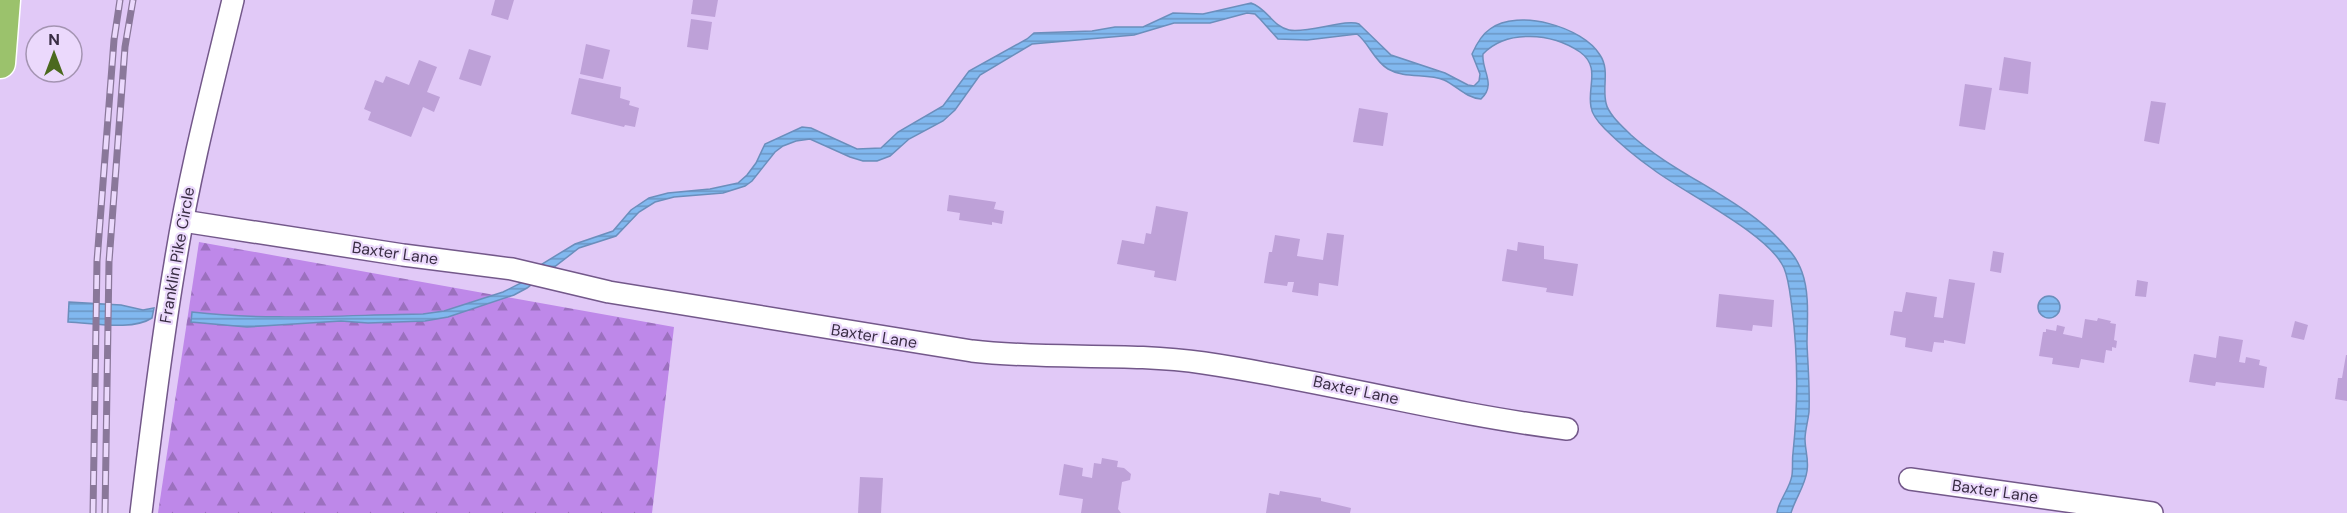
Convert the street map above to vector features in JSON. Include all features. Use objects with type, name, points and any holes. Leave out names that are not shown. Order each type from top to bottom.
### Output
[{"type":"highway","points":[[0,63],[5,0]]},
{"type":"street","name":"Franklin Pike Circle","points":[[141,513],[153,406],[183,220],[205,115],[233,0]]},
{"type":"street","name":"Baxter Lane","points":[[183,220],[528,272],[609,292],[972,351],[1028,357],[1127,357],[1202,363],[1334,385],[1443,410],[1567,429]]},
{"type":"street","name":"Baxter Lane","points":[[1910,479],[2152,513]]},
{"type":"green space","points":[[199,242],[674,327],[652,513],[158,513]]},
{"type":"water","points":[[1251,3],[1257,5],[1283,28],[1289,30],[1306,30],[1346,23],[1359,24],[1391,55],[1445,73],[1474,86],[1479,81],[1480,74],[1472,54],[1484,34],[1502,23],[1517,20],[1549,24],[1580,36],[1592,45],[1605,66],[1607,107],[1620,124],[1670,164],[1753,216],[1790,251],[1801,269],[1805,281],[1807,308],[1809,412],[1805,439],[1807,467],[1806,477],[1791,513],[1777,513],[1792,475],[1796,398],[1794,326],[1784,268],[1775,255],[1745,228],[1654,170],[1629,151],[1598,122],[1590,100],[1592,71],[1590,64],[1580,52],[1556,41],[1530,36],[1504,40],[1483,54],[1488,88],[1481,99],[1466,94],[1444,80],[1402,74],[1388,69],[1357,34],[1307,40],[1278,39],[1255,14],[1247,13],[1210,23],[1174,23],[1134,35],[1032,44],[980,75],[955,110],[943,121],[909,139],[890,156],[877,161],[863,161],[810,139],[796,141],[775,152],[752,181],[745,186],[723,193],[674,197],[655,202],[639,212],[616,236],[579,248],[527,288],[514,295],[448,317],[425,321],[368,323],[341,321],[247,327],[191,322],[192,312],[308,317],[423,314],[444,311],[503,292],[521,283],[542,264],[575,244],[613,231],[631,210],[649,198],[738,183],[756,163],[765,144],[802,127],[811,128],[857,149],[881,148],[898,132],[943,106],[969,71],[1034,33],[1143,27],[1173,13],[1203,14]]},
{"type":"water","points":[[2045,296],[2053,296],[2060,303],[2060,311],[2053,318],[2045,318],[2038,311],[2038,303]]},
{"type":"water","points":[[69,302],[121,305],[143,310],[154,308],[152,318],[144,322],[101,325],[68,322]]},
{"type":"building","points":[[495,0],[514,0],[508,20],[491,15]]},
{"type":"building","points":[[693,0],[718,0],[715,17],[691,14]]},
{"type":"building","points":[[691,19],[712,22],[708,50],[687,47]]},
{"type":"building","points":[[586,44],[610,50],[603,79],[580,74]]},
{"type":"building","points":[[469,49],[491,56],[481,86],[459,79]]},
{"type":"building","points":[[2004,57],[2031,62],[2028,94],[1999,90]]},
{"type":"building","points":[[419,60],[437,67],[427,92],[440,97],[434,112],[423,107],[411,137],[368,120],[371,112],[364,109],[375,80],[383,83],[386,76],[409,85]]},
{"type":"building","points":[[579,78],[621,87],[620,98],[630,101],[629,105],[639,108],[635,127],[625,125],[624,127],[571,114]]},
{"type":"building","points":[[1965,84],[1992,88],[1985,130],[1959,126]]},
{"type":"building","points":[[2151,101],[2166,103],[2159,144],[2144,141]]},
{"type":"building","points":[[1359,108],[1388,113],[1383,146],[1353,142]]},
{"type":"building","points":[[949,195],[996,202],[994,209],[1004,211],[1002,224],[992,222],[992,225],[959,220],[960,213],[947,211]]},
{"type":"building","points":[[1156,206],[1188,212],[1176,281],[1154,277],[1155,271],[1117,264],[1122,240],[1144,244],[1146,233],[1151,234]]},
{"type":"building","points":[[1327,233],[1344,235],[1338,286],[1319,283],[1318,296],[1292,292],[1294,282],[1288,282],[1287,286],[1264,283],[1269,252],[1272,252],[1275,235],[1300,239],[1297,256],[1323,260]]},
{"type":"building","points":[[1518,242],[1544,246],[1544,259],[1578,264],[1573,296],[1546,292],[1547,288],[1502,281],[1507,249],[1517,251]]},
{"type":"building","points":[[1993,251],[2004,253],[2001,273],[1990,271]]},
{"type":"building","points":[[1949,279],[1975,283],[1965,344],[1944,340],[1944,343],[1934,342],[1932,352],[1905,347],[1906,338],[1890,335],[1894,311],[1902,312],[1906,292],[1937,297],[1934,317],[1943,318]]},
{"type":"building","points":[[2137,280],[2148,282],[2146,297],[2135,296]]},
{"type":"building","points":[[1719,294],[1774,300],[1772,327],[1753,325],[1752,331],[1716,327]]},
{"type":"building","points":[[2098,318],[2116,324],[2114,340],[2117,341],[2116,348],[2112,347],[2112,351],[2106,350],[2104,363],[2081,359],[2079,368],[2052,364],[2053,358],[2039,356],[2043,332],[2046,332],[2046,329],[2056,331],[2057,325],[2065,327],[2063,334],[2082,338],[2085,319],[2097,321]]},
{"type":"building","points":[[2295,321],[2308,325],[2304,340],[2291,337]]},
{"type":"building","points":[[2219,336],[2243,340],[2239,362],[2245,363],[2246,357],[2260,360],[2259,365],[2267,367],[2264,388],[2216,382],[2215,386],[2189,382],[2194,354],[2216,358]]},
{"type":"building","points":[[2346,355],[2347,401],[2335,399],[2338,378],[2342,378]]},
{"type":"building","points":[[1102,458],[1118,461],[1117,467],[1124,468],[1131,474],[1130,480],[1122,482],[1118,509],[1121,513],[1081,513],[1083,499],[1059,495],[1064,464],[1083,468],[1082,476],[1092,478],[1094,463],[1101,464]]},
{"type":"building","points":[[860,477],[883,478],[881,513],[858,513]]},
{"type":"building","points":[[1280,491],[1321,498],[1321,501],[1351,508],[1350,513],[1266,513],[1269,493],[1279,495]]},
{"type":"railway","points":[[93,513],[97,261],[114,40],[120,0]]},
{"type":"railway","points":[[105,513],[109,262],[125,47],[133,0]]}]
